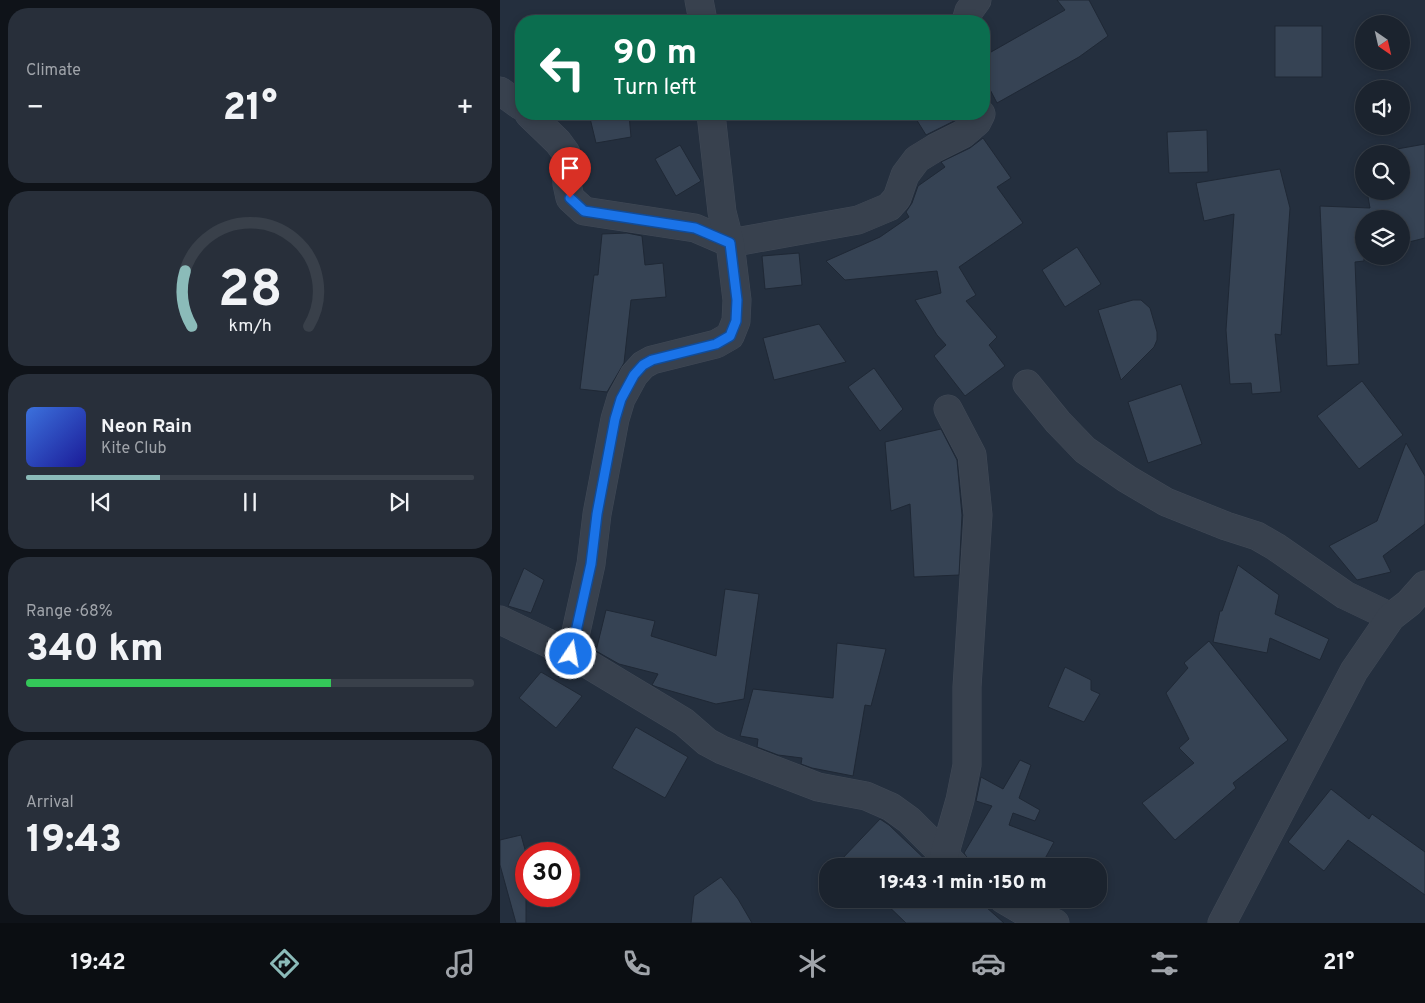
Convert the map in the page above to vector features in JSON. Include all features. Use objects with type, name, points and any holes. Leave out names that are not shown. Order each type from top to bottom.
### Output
[{"type":"street","points":[[699,0],[702,15]]},
{"type":"street","points":[[968,15],[977,0]]},
{"type":"street","points":[[500,91],[515,102]]},
{"type":"street","points":[[535,120],[558,142],[566,153],[567,184],[570,198],[584,211],[695,228],[730,243],[858,220],[889,207],[898,198],[905,175],[917,159],[962,134],[978,120]]},
{"type":"street","points":[[571,654],[591,564],[597,514],[615,419],[621,399],[634,375],[643,365],[652,360],[716,344],[730,336],[736,321],[737,300],[730,243],[722,212],[712,120]]},
{"type":"street","points":[[1027,384],[1058,422],[1085,450],[1127,479],[1166,502],[1257,536],[1345,595],[1391,617]]},
{"type":"street","points":[[948,409],[972,455],[978,515],[967,687],[967,764],[950,858]]},
{"type":"street","points":[[1222,923],[1247,873],[1304,770],[1354,671],[1391,617],[1409,603],[1425,585]]},
{"type":"street","points":[[500,620],[571,654],[684,722],[708,742],[722,750],[818,787],[866,796],[891,807],[909,820],[946,858]]},
{"type":"street","points":[[1018,908],[1055,923]]},
{"type":"building","points":[[1057,0],[1089,0],[1108,36],[1079,57],[997,103],[990,90],[990,53],[1065,10]]},
{"type":"building","points":[[1275,26],[1322,26],[1322,77],[1275,77]]},
{"type":"building","points":[[590,120],[630,120],[631,137],[596,143]]},
{"type":"building","points":[[917,120],[955,120],[954,121],[926,135]]},
{"type":"building","points":[[1207,130],[1208,172],[1169,173],[1167,132]]},
{"type":"building","points":[[983,138],[1011,178],[997,187],[1023,223],[959,267],[976,295],[966,301],[997,337],[989,345],[1005,366],[965,396],[934,356],[946,345],[937,335],[915,300],[941,293],[937,271],[845,280],[826,261],[880,237],[909,217],[906,212],[912,203],[918,186],[945,167],[941,162],[970,148]]},
{"type":"building","points":[[1425,144],[1425,238],[1410,242],[1410,210],[1355,210],[1359,364],[1327,366],[1320,206],[1370,208],[1369,200],[1410,200],[1410,147]]},
{"type":"building","points":[[680,145],[701,181],[676,196],[655,159]]},
{"type":"building","points":[[1280,169],[1290,208],[1281,335],[1275,334],[1281,392],[1252,394],[1251,383],[1230,384],[1226,330],[1234,214],[1204,221],[1196,183]]},
{"type":"building","points":[[627,233],[642,236],[645,265],[663,263],[666,297],[631,300],[624,363],[607,392],[580,389],[594,275],[598,275],[602,234]]},
{"type":"building","points":[[1077,247],[1101,284],[1065,307],[1042,270]]},
{"type":"building","points":[[799,253],[802,285],[765,289],[762,256]]},
{"type":"building","points":[[1133,300],[1141,300],[1150,308],[1157,332],[1157,340],[1154,347],[1121,380],[1098,310]]},
{"type":"building","points":[[819,324],[846,362],[774,380],[763,338]]},
{"type":"building","points":[[874,368],[903,409],[880,431],[848,387]]},
{"type":"building","points":[[1362,381],[1403,435],[1359,469],[1317,416]]},
{"type":"building","points":[[1181,384],[1202,444],[1148,463],[1128,402]]},
{"type":"building","points":[[941,429],[957,460],[962,515],[959,575],[914,577],[910,504],[891,511],[885,442]]},
{"type":"building","points":[[1406,443],[1425,476],[1425,524],[1383,556],[1391,572],[1357,580],[1329,546],[1377,521]]},
{"type":"building","points":[[1238,565],[1279,595],[1275,614],[1329,639],[1320,660],[1270,638],[1267,653],[1213,642],[1220,611],[1222,611]]},
{"type":"building","points":[[524,568],[544,580],[531,613],[508,606]]},
{"type":"building","points":[[725,589],[759,594],[744,699],[716,704],[657,687],[652,685],[658,674],[619,664],[596,651],[606,610],[655,621],[651,636],[716,656]]},
{"type":"building","points":[[1209,641],[1288,740],[1233,783],[1236,788],[1175,840],[1142,803],[1194,763],[1179,748],[1189,739],[1166,693],[1188,668],[1184,663]]},
{"type":"building","points":[[837,643],[886,649],[871,706],[865,705],[853,776],[812,768],[801,764],[802,758],[778,755],[757,747],[758,739],[740,736],[753,689],[833,698]]},
{"type":"building","points":[[1065,667],[1091,680],[1091,690],[1100,694],[1084,722],[1048,707]]},
{"type":"building","points":[[541,672],[582,696],[556,728],[519,698]]},
{"type":"building","points":[[636,727],[688,757],[665,798],[612,768]]},
{"type":"building","points":[[1020,760],[1031,765],[1019,798],[1040,810],[1035,821],[1013,813],[1009,825],[1054,842],[1045,858],[967,858],[964,853],[992,806],[976,801],[981,777],[1003,789]]},
{"type":"building","points":[[1331,789],[1369,819],[1372,814],[1425,852],[1425,895],[1348,840],[1324,871],[1288,842]]},
{"type":"building","points":[[880,819],[889,825],[924,858],[843,858]]},
{"type":"building","points":[[521,835],[523,842],[515,842],[515,907],[526,907],[526,923],[516,923],[500,865],[500,840]]},
{"type":"building","points":[[721,877],[738,899],[752,923],[691,923],[694,896]]},
{"type":"building","points":[[890,908],[987,908],[1004,923],[906,923]]},
{"type":"route","points":[[570,198],[584,211],[695,228],[730,243],[737,300],[736,321],[730,336],[716,344],[652,360],[643,365],[634,375],[621,399],[615,419],[597,514],[591,564],[571,654]]}]
